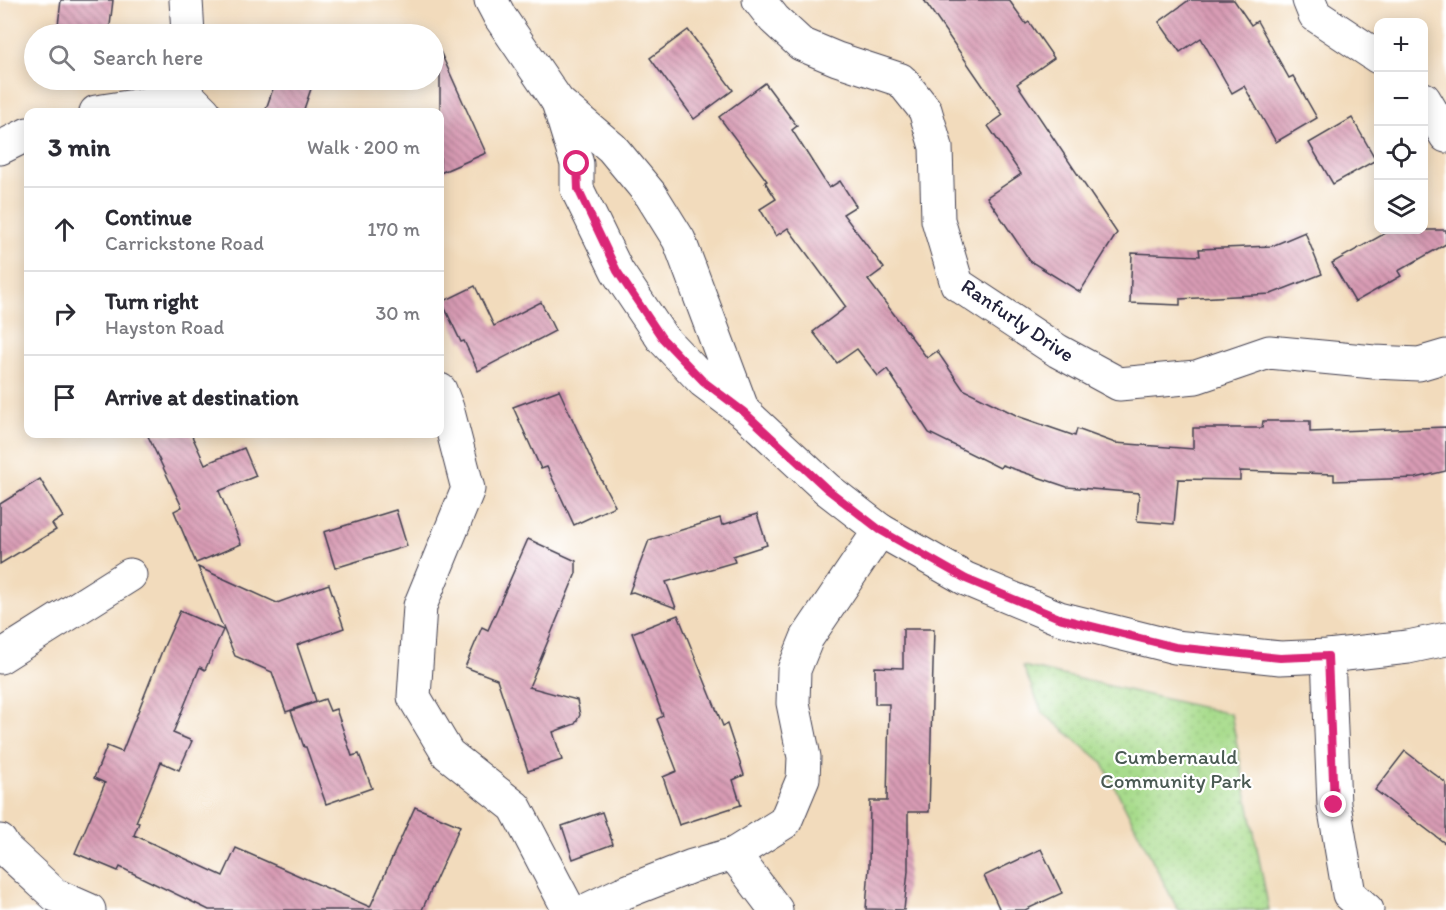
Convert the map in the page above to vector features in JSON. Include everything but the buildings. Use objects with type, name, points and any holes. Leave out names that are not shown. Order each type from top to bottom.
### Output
[{"type":"street","points":[[186,0],[187,24]]},
{"type":"street","points":[[491,0],[500,17],[558,102],[612,148],[651,195],[679,240],[744,412]]},
{"type":"street","name":"Ranfurly Drive","points":[[759,0],[774,19],[801,44],[837,59],[901,80],[926,110],[936,147],[938,220],[957,284],[1058,351],[1119,384],[1196,377],[1269,352],[1419,364],[1446,356]]},
{"type":"street","points":[[1309,0],[1315,15],[1374,54]]},
{"type":"street","points":[[122,108],[196,97]]},
{"type":"street","points":[[558,102],[577,164],[578,189],[617,271],[662,338],[703,381],[744,412],[827,489],[880,530],[966,579],[1059,618],[1175,647],[1280,658],[1328,656],[1408,647],[1446,639]]},
{"type":"street","points":[[1428,106],[1446,136]]},
{"type":"street","points":[[0,148],[24,136]]},
{"type":"street","points":[[444,400],[468,489],[420,606],[414,697],[448,754],[515,807],[569,910]]},
{"type":"street","points":[[587,910],[682,869],[734,854],[785,822],[803,779],[804,757],[793,702],[794,670],[807,638],[880,530]]},
{"type":"street","points":[[0,657],[130,575]]},
{"type":"street","points":[[1328,656],[1334,805],[1349,894],[1367,910]]},
{"type":"street","points":[[0,842],[55,894],[89,910]]},
{"type":"street","points":[[734,854],[776,910]]},
{"type":"green space","name":"Cumbernauld Community Park","points":[[1023,666],[1231,714],[1269,910],[1178,910],[1102,762],[1042,712]]},
{"type":"route","points":[[577,164],[578,189],[617,271],[662,338],[703,381],[744,412],[827,489],[880,530],[966,579],[1059,618],[1175,647],[1280,658],[1328,656],[1334,805]]}]
